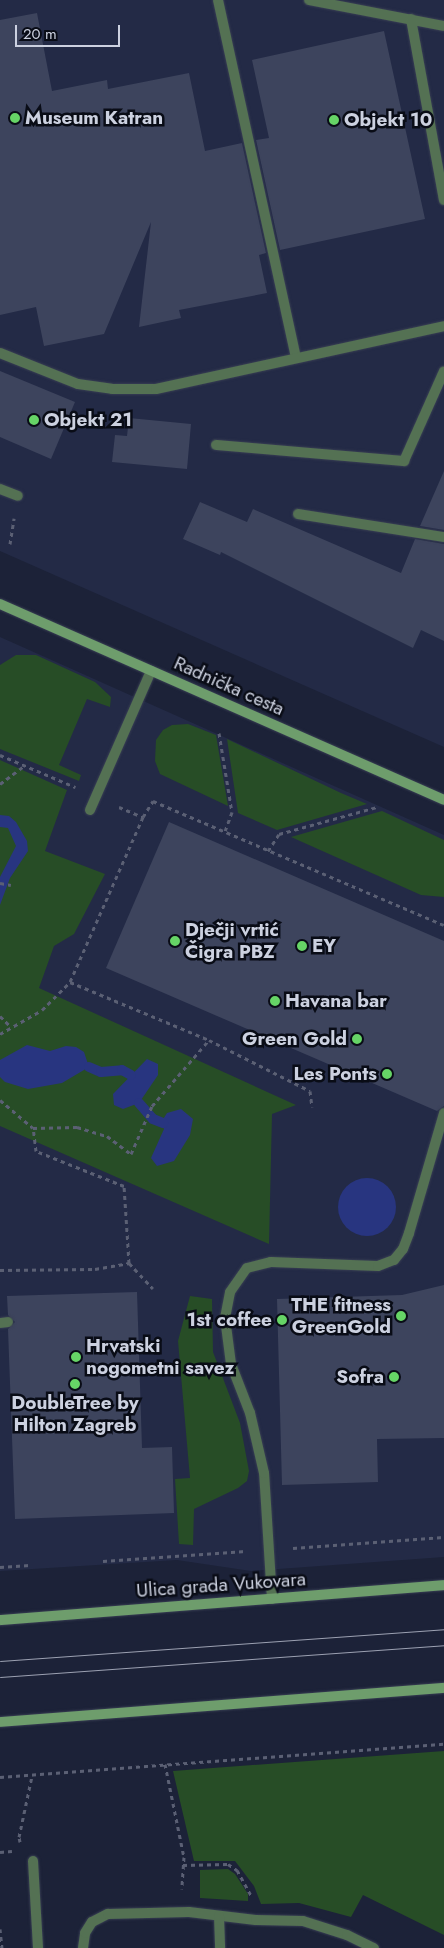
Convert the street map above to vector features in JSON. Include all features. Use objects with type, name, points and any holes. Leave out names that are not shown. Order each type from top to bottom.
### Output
[{"type":"main road","name":"Radnička cesta","points":[[1,607],[151,670],[444,800]]},
{"type":"main road","name":"Ulica grada Vukovara","points":[[0,1620],[444,1585]]},
{"type":"main road","points":[[0,1722],[444,1688]]},
{"type":"street","points":[[218,0],[296,358]]},
{"type":"street","points":[[309,0],[444,26]]},
{"type":"street","points":[[411,19],[444,200]]},
{"type":"street","points":[[0,353],[78,384],[112,389],[156,389],[444,326]]},
{"type":"street","points":[[216,445],[404,460],[444,371]]},
{"type":"street","points":[[0,489],[18,496]]},
{"type":"street","points":[[298,514],[444,536]]},
{"type":"street","points":[[90,810],[151,670]]},
{"type":"street","points":[[272,1599],[264,1473],[250,1412],[231,1364],[225,1318],[230,1292],[247,1268],[271,1262],[378,1266],[394,1260],[402,1250],[409,1233],[444,1113]]},
{"type":"street","points":[[32,1861],[38,1948]]},
{"type":"street","points":[[83,1948],[85,1933],[92,1922],[108,1914],[189,1912],[219,1916],[303,1921],[347,1934],[374,1948]]},
{"type":"street","points":[[219,1916],[220,1948]]},
{"type":"path","points":[[219,733],[232,812],[225,831]]},
{"type":"path","points":[[0,754],[79,789]]},
{"type":"path","points":[[0,784],[25,765]]},
{"type":"path","points":[[0,1034],[10,1026],[42,1010],[70,982],[143,817],[153,801],[444,925]]},
{"type":"path","points":[[119,807],[143,817]]},
{"type":"path","points":[[268,851],[280,834],[377,807]]},
{"type":"path","points":[[0,883],[11,885]]},
{"type":"path","points":[[70,982],[102,992],[208,1040],[310,1091],[312,1108]]},
{"type":"path","points":[[0,1016],[10,1026]]},
{"type":"path","points":[[0,1100],[33,1128],[77,1127],[107,1136],[131,1154],[152,1106],[208,1040]]},
{"type":"path","points":[[33,1128],[36,1152],[124,1186],[129,1263],[153,1289]]},
{"type":"path","points":[[0,1270],[95,1269],[129,1263]]},
{"type":"path","points":[[424,1539],[444,1537]]},
{"type":"path","points":[[104,1561],[161,1557]]},
{"type":"path","points":[[0,1567],[30,1565]]},
{"type":"path","points":[[0,1778],[444,1744]]},
{"type":"path","points":[[165,1764],[184,1865],[182,1897]]},
{"type":"path","points":[[32,1776],[19,1837],[32,1861]]},
{"type":"path","points":[[184,1865],[228,1864],[237,1870],[252,1899]]},
{"type":"path","points":[[0,1928],[2,1948]]},
{"type":"shaded area","points":[[0,0],[444,0],[444,747],[0,551]]},
{"type":"shaded area","points":[[0,637],[444,835],[444,1557],[251,1571],[177,1560],[0,1571]]},
{"type":"shaded area","points":[[0,815],[9,816],[16,822],[27,841],[28,851],[10,878],[0,905],[0,877],[16,846],[8,828],[0,827]]},
{"type":"shaded area","points":[[27,1045],[50,1051],[66,1046],[76,1047],[84,1052],[89,1067],[62,1083],[28,1089],[5,1082],[0,1077],[0,1060]]},
{"type":"shaded area","points":[[147,1059],[158,1064],[158,1075],[139,1103],[123,1109],[114,1105],[113,1094]]},
{"type":"shaded area","points":[[181,1109],[193,1119],[190,1135],[174,1161],[157,1166],[151,1158],[164,1129],[162,1121],[167,1113]]},
{"type":"shaded area","points":[[367,1178],[378,1180],[391,1191],[396,1207],[394,1218],[383,1231],[367,1236],[356,1234],[343,1223],[338,1207],[340,1196],[351,1183]]},
{"type":"green space","points":[[16,655],[36,655],[95,682],[111,697],[110,707],[87,699],[59,765],[81,775],[79,781],[0,749],[0,665]]},
{"type":"green space","points":[[188,724],[216,735],[228,806],[160,774],[155,761],[156,740],[163,730],[172,725]]},
{"type":"green space","points":[[227,739],[367,804],[277,830],[238,813]]},
{"type":"green space","points":[[0,760],[67,790],[45,851],[105,874],[74,934],[54,946],[39,988],[296,1105],[272,1114],[269,1244],[0,1126]]},
{"type":"green space","points":[[382,811],[444,840],[444,897],[421,895],[291,837]]},
{"type":"green space","points":[[190,1296],[212,1299],[213,1352],[240,1423],[249,1471],[247,1481],[238,1488],[194,1509],[193,1545],[179,1544],[175,1479],[190,1478],[178,1341]]},
{"type":"green space","points":[[444,1751],[444,1935],[363,1895],[351,1917],[299,1903],[261,1904],[254,1886],[235,1861],[194,1861],[173,1771]]},
{"type":"green space","points":[[228,1869],[235,1874],[248,1894],[248,1901],[200,1898],[200,1870]]},
{"type":"building","points":[[37,13],[52,91],[107,80],[108,89],[189,73],[205,151],[242,143],[266,253],[259,255],[267,293],[179,310],[181,318],[139,327],[151,222],[104,334],[44,346],[36,307],[0,315],[0,20]]},
{"type":"building","name":"Objekt 10","points":[[384,31],[425,219],[280,250],[256,140],[269,138],[252,60]]},
{"type":"building","name":"Objekt 21","points":[[0,371],[75,402],[51,459],[0,437]]},
{"type":"building","points":[[129,418],[191,424],[187,469],[112,462],[115,435],[127,436]]},
{"type":"building","points":[[444,471],[444,530],[420,526]]},
{"type":"building","points":[[200,502],[247,522],[253,509],[401,573],[415,539],[444,544],[444,641],[421,630],[413,648],[221,552],[220,555],[183,539]]},
{"type":"building","name":"Green Gold","points":[[169,822],[444,941],[444,1106],[437,1111],[106,968]]},
{"type":"building","points":[[444,1285],[444,1438],[377,1439],[378,1482],[282,1485],[277,1299],[402,1295]]},
{"type":"building","name":"DoubleTree by Hilton Zagreb","points":[[137,1292],[142,1448],[172,1447],[174,1513],[15,1519],[8,1329],[15,1322],[8,1315],[7,1296]]},
{"type":"waterway","points":[[89,1067],[101,1072],[122,1070],[131,1075]]},
{"type":"waterway","points":[[139,1103],[153,1119],[163,1123]]},
{"type":"tram line","points":[[0,1661],[444,1629]]},
{"type":"tram line","points":[[0,1677],[444,1645]]},
{"type":"place","name":"Museum Katran","points":[[15,118]]},
{"type":"place","name":"Objekt 10","points":[[334,120]]},
{"type":"place","name":"Objekt 21","points":[[34,420]]},
{"type":"place","name":"Dječji vrtić Čigra PBZ","points":[[175,941]]},
{"type":"place","name":"EY","points":[[302,946]]},
{"type":"place","name":"Havana bar","points":[[275,1001]]},
{"type":"place","name":"Green Gold","points":[[357,1039]]},
{"type":"place","name":"Les Ponts","points":[[387,1074]]},
{"type":"place","name":"THE fitness GreenGold","points":[[401,1316]]},
{"type":"place","name":"1st coffee","points":[[282,1320]]},
{"type":"place","name":"Hrvatski nogometni savez","points":[[76,1357]]},
{"type":"place","name":"Sofra","points":[[394,1377]]},
{"type":"place","name":"DoubleTree by Hilton Zagreb","points":[[75,1384]]}]
